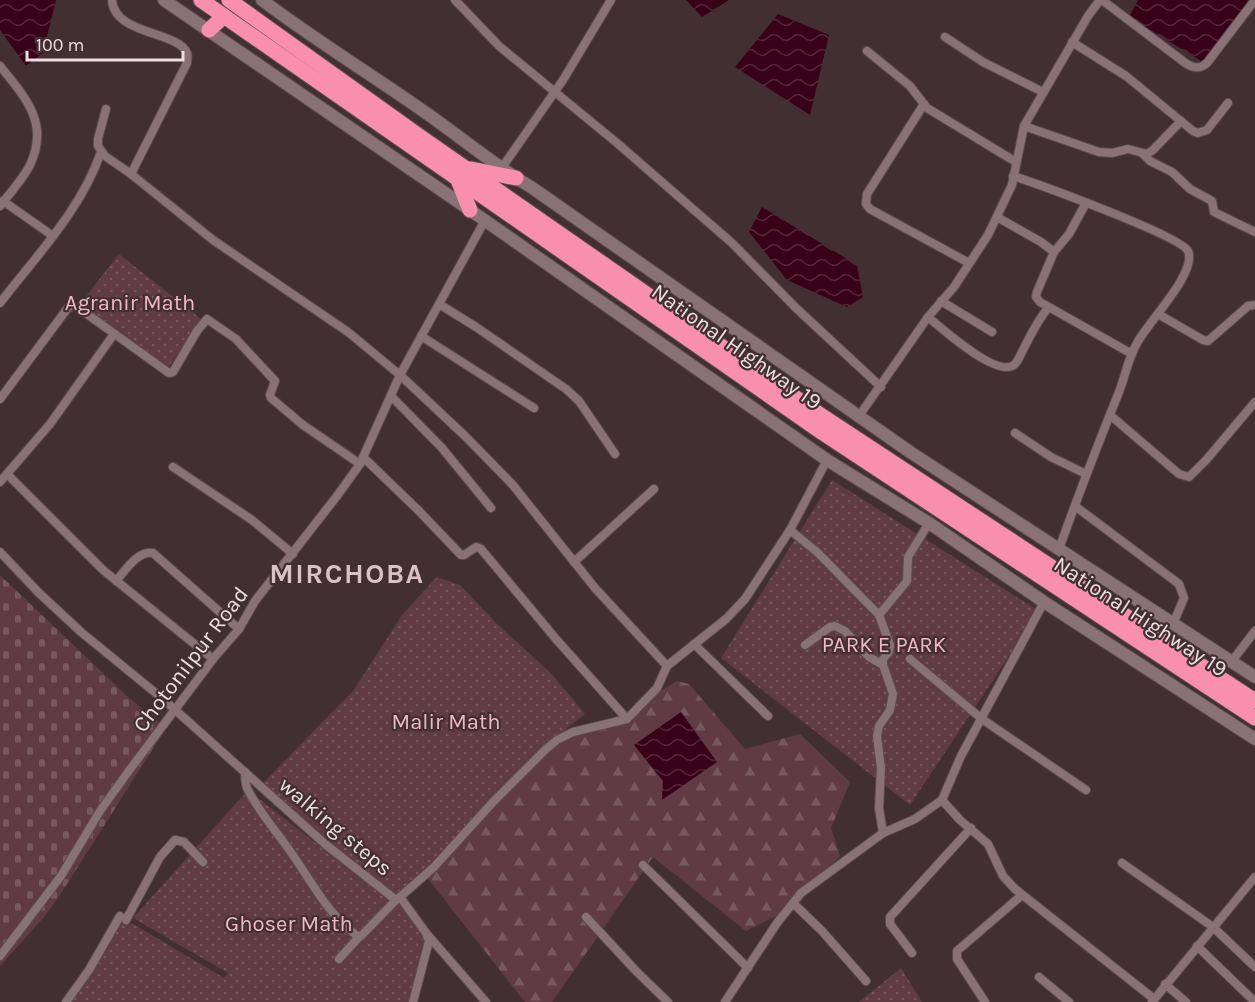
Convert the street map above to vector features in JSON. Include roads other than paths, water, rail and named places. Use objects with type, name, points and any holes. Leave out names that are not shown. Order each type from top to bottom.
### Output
[{"type":"highway","name":"National Highway 19","points":[[201,0],[462,174],[823,433],[1255,718]]},
{"type":"highway","points":[[229,0],[462,174],[838,427],[1255,701]]},
{"type":"highway","points":[[209,30],[224,16]]},
{"type":"highway","points":[[462,174],[516,178]]},
{"type":"highway","points":[[462,174],[470,210]]},
{"type":"main road","points":[[164,0],[470,210],[827,460],[929,524],[1044,602],[1255,739]]},
{"type":"main road","points":[[262,0],[429,115],[501,169],[859,416],[1255,677]]},
{"type":"street","points":[[112,0],[113,8],[119,16],[146,32],[180,45],[187,53],[187,63],[131,174]]},
{"type":"street","points":[[455,0],[499,46],[732,243],[796,308],[881,387]]},
{"type":"street","points":[[501,169],[556,92],[611,0]]},
{"type":"street","points":[[859,416],[928,317],[954,287],[997,217],[1012,184],[1024,126],[1072,42],[1101,0],[1184,62],[1196,68],[1207,63],[1255,0]]},
{"type":"street","points":[[945,37],[983,62],[1043,92]]},
{"type":"street","points":[[1072,42],[1126,76],[1192,130],[1203,133],[1228,103]]},
{"type":"street","points":[[867,51],[910,86],[924,104],[966,133],[1016,162]]},
{"type":"street","points":[[0,66],[27,99],[38,131],[38,143],[30,166],[2,203],[53,236]]},
{"type":"street","points":[[924,104],[867,194],[866,204],[870,209],[969,263]]},
{"type":"street","points":[[0,303],[80,199],[101,152],[98,139],[106,109]]},
{"type":"street","points":[[1143,154],[1153,150],[1181,121]]},
{"type":"street","points":[[1024,126],[1099,152],[1112,153],[1128,149],[1143,154],[1150,161],[1172,172],[1191,189],[1212,201],[1214,212],[1255,232]]},
{"type":"street","points":[[101,152],[213,240],[348,332],[400,375],[512,484],[595,588],[667,666]]},
{"type":"street","points":[[1013,176],[1086,203],[1176,241],[1188,251],[1189,256],[1180,281],[1132,354],[1059,549]]},
{"type":"street","points":[[1086,203],[1069,234],[1054,252],[1036,297],[1048,308],[1132,354]]},
{"type":"street","points":[[997,217],[1054,252]]},
{"type":"street","name":"Chotonilpur Road","points":[[0,956],[61,876],[100,811],[213,659],[239,628],[255,601],[293,554],[361,460],[400,375],[484,222]]},
{"type":"street","points":[[941,301],[992,332]]},
{"type":"street","points":[[439,304],[566,389],[584,407],[615,454]]},
{"type":"street","points":[[0,399],[70,305],[76,306],[165,371],[171,373],[207,319],[236,339],[275,381],[271,398],[303,425],[361,460],[419,511],[461,555],[476,547],[481,549],[627,719]]},
{"type":"street","points":[[1158,314],[1208,341],[1248,306],[1255,305]]},
{"type":"street","points":[[928,317],[968,350],[1007,368],[1016,363],[1048,308]]},
{"type":"street","points":[[0,482],[50,424],[114,334]]},
{"type":"street","points":[[421,336],[534,408]]},
{"type":"street","points":[[391,396],[442,448],[491,508]]},
{"type":"street","points":[[1110,415],[1179,474],[1189,477],[1255,402]]},
{"type":"street","points":[[1016,433],[1051,457],[1086,474]]},
{"type":"street","points":[[339,959],[398,898],[434,867],[494,801],[557,740],[573,732],[627,719],[657,688],[667,666],[726,619],[745,599],[790,530],[827,460]]},
{"type":"street","points":[[173,467],[252,520],[293,554]]},
{"type":"street","points":[[7,474],[83,552],[213,659]]},
{"type":"street","points":[[574,562],[654,489]]},
{"type":"street","points":[[1075,506],[1179,585],[1184,598],[1173,624]]},
{"type":"street","points":[[879,615],[907,581],[908,557],[929,524]]},
{"type":"street","points":[[790,530],[818,552],[879,615],[890,645],[889,652],[883,659],[892,694],[890,710],[879,726],[877,736],[881,768],[879,808],[883,833]]},
{"type":"street","name":"walking steps","points":[[0,552],[81,632],[175,710],[336,853],[398,898],[486,1002]]},
{"type":"street","points":[[116,581],[141,554],[153,553],[239,628]]},
{"type":"street","points":[[725,1002],[793,903],[806,889],[883,833],[915,819],[942,800],[957,764],[1044,602]]},
{"type":"street","points":[[805,645],[830,627],[836,626],[845,631],[869,657],[883,665]]},
{"type":"street","points":[[1232,662],[1255,631]]},
{"type":"street","points":[[694,644],[768,716]]},
{"type":"street","points":[[910,659],[982,719],[1086,790]]},
{"type":"street","points":[[245,772],[248,790],[317,892],[335,915],[359,937]]},
{"type":"street","points":[[942,800],[988,844],[1003,876],[1022,895],[1153,1000],[1255,877]]},
{"type":"street","points":[[912,953],[891,924],[890,917],[971,828]]},
{"type":"street","points":[[66,1002],[123,918],[160,857],[175,840],[184,843],[203,862]]},
{"type":"street","points":[[1122,863],[1213,927],[1255,967]]},
{"type":"street","points":[[644,865],[748,968]]},
{"type":"street","points":[[985,1002],[957,959],[957,951],[1022,895]]},
{"type":"street","points":[[793,903],[822,931],[866,981]]},
{"type":"street","points":[[586,917],[668,1002]]},
{"type":"street","points":[[413,1002],[429,941],[426,933]]},
{"type":"street","points":[[1197,946],[1255,1002]]},
{"type":"street","points":[[1039,977],[1069,1002]]},
{"type":"street","points":[[1165,984],[1186,1002]]},
{"type":"water","points":[[0,0],[56,0],[43,53],[26,66],[0,30]]},
{"type":"water","points":[[686,0],[729,0],[702,17]]},
{"type":"water","points":[[1138,0],[1253,0],[1203,62],[1129,17]]},
{"type":"water","points":[[778,14],[829,35],[810,115],[735,67]]},
{"type":"water","points":[[762,207],[857,265],[863,297],[847,307],[787,280],[749,232]]},
{"type":"water","points":[[681,712],[717,762],[662,800],[663,781],[634,745]]},
{"type":"district","name":"MIRCHOBA","points":[[347,573]]},
{"type":"park label","name":"Agranir Math","points":[[130,302]]},
{"type":"park label","name":"PARK E PARK","points":[[884,644]]},
{"type":"park label","name":"Malir Math","points":[[446,721]]},
{"type":"park label","name":"Ghoser Math","points":[[289,923]]}]
